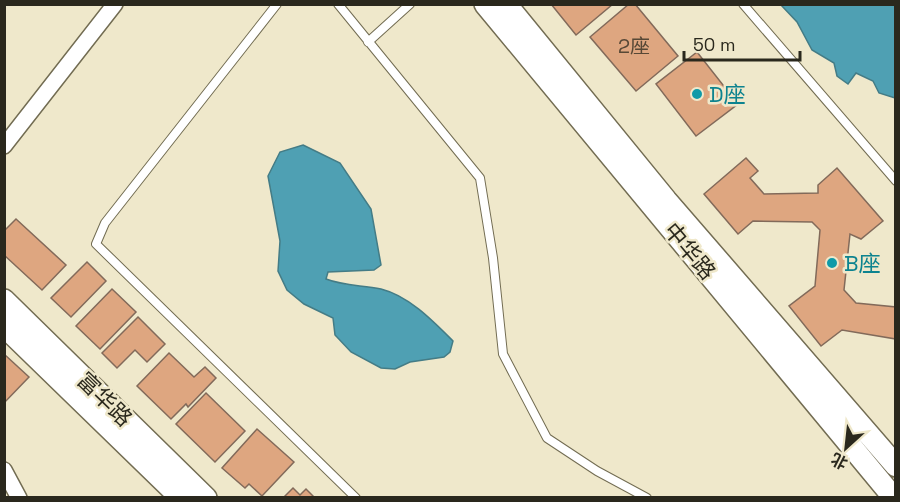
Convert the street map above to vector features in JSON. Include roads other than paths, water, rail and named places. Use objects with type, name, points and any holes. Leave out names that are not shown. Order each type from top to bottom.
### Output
[{"type":"street","points":[[4,146],[115,4]]},
{"type":"street","name":"中华路","points":[[485,4],[894,498]]},
{"type":"street","name":"中华路","points":[[506,4],[666,200],[896,466]]},
{"type":"street","name":"富华路","points":[[4,300],[206,498]]},
{"type":"street","name":"富华路","points":[[4,326],[181,498]]},
{"type":"street","points":[[4,470],[18,498]]},
{"type":"lane","points":[[278,4],[105,223],[96,244],[356,498]]},
{"type":"lane","points":[[338,4],[480,178],[493,258],[502,354],[547,438],[597,471],[647,498]]},
{"type":"lane","points":[[368,42],[410,4]]},
{"type":"lane","points":[[743,4],[896,182]]},
{"type":"water","points":[[781,5],[895,5],[895,98],[879,93],[873,81],[856,73],[848,84],[837,76],[834,63],[812,50],[797,22]]},
{"type":"water","points":[[303,145],[340,163],[371,209],[381,265],[374,270],[328,272],[326,279],[381,289],[411,303],[453,341],[450,352],[444,357],[410,362],[395,369],[381,368],[351,352],[335,335],[333,318],[304,304],[287,290],[278,271],[280,241],[268,176],[280,152]]},
{"type":"place","name":"D座","points":[[697,94]]},
{"type":"place","name":"B座","points":[[832,263]]}]
